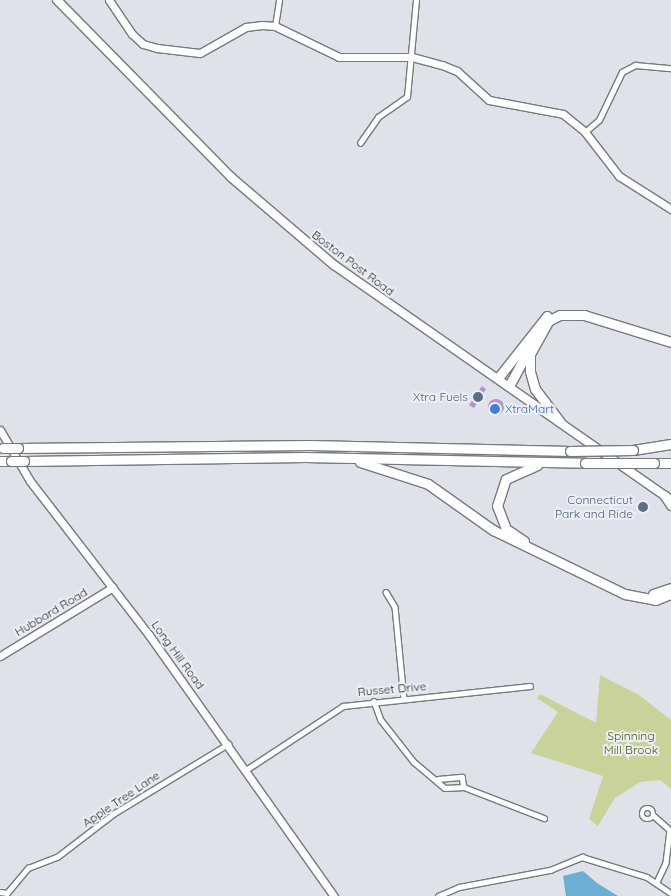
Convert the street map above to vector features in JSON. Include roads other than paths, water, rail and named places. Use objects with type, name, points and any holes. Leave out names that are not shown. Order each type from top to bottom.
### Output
[{"type":"highway","points":[[498,378],[538,324],[559,310],[586,310],[671,337]]},
{"type":"highway","points":[[509,386],[548,321],[571,314],[671,342]]},
{"type":"highway","points":[[540,332],[530,354],[530,371],[535,389],[560,422]]},
{"type":"highway","points":[[633,450],[671,444]]},
{"type":"highway","points":[[1,448],[310,445],[570,451],[671,450]]},
{"type":"highway","points":[[0,460],[305,457],[671,463]]},
{"type":"highway","points":[[305,457],[362,462],[407,475],[512,541],[625,594],[655,600],[671,594]]},
{"type":"highway","points":[[585,463],[536,465],[506,479],[497,506],[506,528],[630,591],[644,595],[671,588]]},
{"type":"highway","points":[[668,498],[671,506]]},
{"type":"main road","name":"Boston Post Road","points":[[57,0],[246,190],[334,265],[668,498]]},
{"type":"street","points":[[109,0],[143,44],[183,52],[216,46],[246,27],[275,26],[339,57],[412,57],[456,71],[489,100],[563,114],[585,132],[619,176],[671,209]]},
{"type":"street","points":[[275,26],[279,0]]},
{"type":"street","points":[[360,143],[378,117],[407,97],[416,0]]},
{"type":"street","points":[[585,132],[599,120],[622,72],[635,65],[671,68]]},
{"type":"street","name":"Long Hill Road","points":[[0,430],[30,481],[113,587],[228,744],[334,896]]},
{"type":"street","name":"Hubbard Road","points":[[0,656],[113,587]]},
{"type":"street","points":[[386,592],[395,607],[404,698]]},
{"type":"street","name":"Russet Drive","points":[[246,770],[343,706],[374,701],[530,686]]},
{"type":"street","points":[[374,701],[404,752],[453,790],[464,787],[544,818]]},
{"type":"street","name":"Apple Tree Lane","points":[[0,892],[7,894],[28,868],[57,857],[113,814],[228,744]]},
{"type":"street","points":[[438,779],[462,777],[464,787]]},
{"type":"street","points":[[654,816],[670,830],[666,863],[656,882]]},
{"type":"street","points":[[438,896],[550,870],[582,857],[656,882],[671,893]]},
{"type":"water","points":[[583,871],[597,883],[618,896],[566,896],[563,876]]},
{"type":"place","name":"Xtra Fuels","points":[[478,397]]},
{"type":"place","name":"XtraMart","points":[[495,409]]},
{"type":"place","name":"Connecticut Park and Ride","points":[[643,507]]},
{"type":"park label","name":"Spinning Mill Brook","points":[[631,743]]}]
